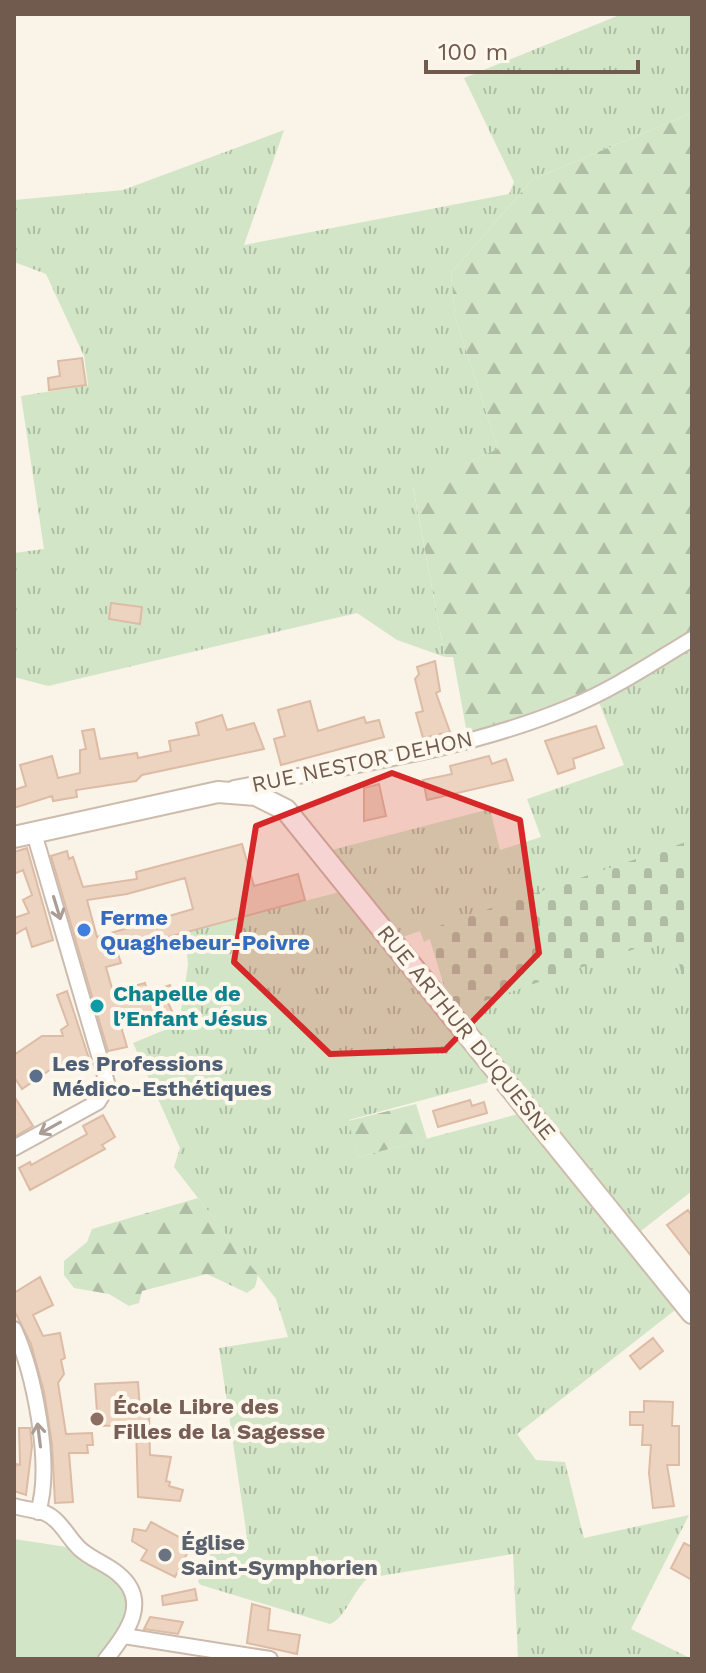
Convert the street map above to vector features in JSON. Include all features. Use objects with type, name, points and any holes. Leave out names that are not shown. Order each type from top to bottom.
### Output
[{"type":"main road","name":"RUE NESTOR DEHON","points":[[24,835],[218,792]]},
{"type":"main road","name":"RUE ARTHUR DUQUESNE","points":[[218,792],[256,795],[279,805],[296,820],[692,1313]]},
{"type":"street","name":"RUE NESTOR DEHON","points":[[218,792],[403,754],[528,723],[613,687],[692,639]]},
{"type":"street","points":[[14,1148],[98,1102],[108,1086],[24,835]]},
{"type":"street","points":[[14,1329],[39,1428],[42,1469],[38,1512]]},
{"type":"street","points":[[14,1506],[38,1512],[56,1521],[79,1548],[117,1573],[133,1591],[135,1609],[124,1636],[106,1659]]},
{"type":"street","points":[[124,1636],[270,1659]]},
{"type":"highlighted area","points":[[392,773],[520,820],[539,953],[445,1050],[330,1054],[234,962],[256,826]]},
{"type":"green space","points":[[622,14],[692,14],[692,113],[533,179],[451,273],[455,317],[498,449],[413,487],[445,657],[397,640],[357,613],[48,686],[14,677],[14,553],[44,549],[21,396],[88,385],[84,356],[46,274],[14,262],[14,200],[123,190],[284,130],[244,245],[509,194],[514,182],[464,78]]},
{"type":"green space","points":[[692,113],[692,639],[613,687],[468,739],[453,657],[445,657],[413,486],[498,449],[455,317],[451,273],[533,179]]},
{"type":"green space","points":[[692,639],[692,1191],[632,1238],[684,1303],[517,1434],[536,1460],[565,1462],[584,1538],[689,1515],[631,1629],[692,1659],[518,1659],[513,1554],[368,1578],[341,1616],[330,1624],[201,1585],[198,1582],[208,1550],[247,1537],[219,1348],[288,1337],[276,1299],[174,1167],[180,1148],[133,1043],[179,1024],[188,965],[185,931],[352,889],[324,852],[490,809],[500,850],[541,837],[527,799],[624,765],[596,695]],"holes":[[[668,926],[448,1007],[394,940],[420,931],[424,942],[430,939],[428,931]],[[504,1078],[529,1111],[359,1157],[349,1120]]]},
{"type":"green space","points":[[692,840],[692,1015],[672,936],[452,1012],[427,930]]},
{"type":"green space","points":[[416,1104],[427,1139],[359,1157],[348,1121]]},
{"type":"green space","points":[[198,1198],[258,1275],[255,1287],[247,1293],[207,1274],[142,1291],[139,1303],[129,1306],[109,1294],[74,1288],[64,1275],[64,1261],[87,1242],[92,1229]]},
{"type":"green space","points":[[14,1539],[80,1549],[136,1599],[106,1659],[14,1659]]},
{"type":"building","points":[[82,358],[86,385],[49,390],[48,378],[60,376],[58,361]]},
{"type":"building","points":[[111,603],[142,607],[140,624],[109,619]]},
{"type":"building","points":[[435,661],[440,691],[436,693],[450,732],[423,738],[416,713],[423,711],[415,679],[419,674],[417,667]]},
{"type":"building","points":[[310,701],[318,731],[364,717],[366,723],[379,720],[384,737],[281,765],[274,739],[285,736],[278,710]]},
{"type":"building","points":[[222,715],[227,730],[254,723],[264,749],[142,775],[136,781],[76,790],[77,797],[53,801],[52,796],[14,808],[14,790],[26,786],[20,765],[52,756],[58,778],[80,773],[80,750],[86,749],[82,731],[94,729],[100,759],[137,753],[138,758],[171,751],[169,741],[199,735],[196,723]]},
{"type":"building","points":[[596,726],[604,748],[573,759],[575,768],[558,774],[545,741]]},
{"type":"building","points":[[489,756],[492,764],[506,759],[513,780],[427,800],[423,780],[452,774],[450,766]]},
{"type":"building","points":[[379,784],[386,816],[364,821],[364,788]]},
{"type":"building","points":[[242,844],[254,886],[298,874],[305,900],[117,951],[121,963],[106,967],[113,992],[145,983],[148,993],[170,985],[175,999],[168,1002],[173,1014],[147,1023],[144,1016],[120,1023],[127,1047],[108,1051],[51,856],[67,851],[69,859],[73,857],[83,887],[137,879],[136,872]],"holes":[[[185,878],[193,909],[97,937],[87,900],[127,894]]]},
{"type":"building","points":[[27,848],[53,940],[32,947],[26,928],[14,935],[14,918],[29,913],[23,900],[32,895],[23,870],[14,874],[14,852]]},
{"type":"building","points":[[67,991],[91,1065],[68,1073],[60,1063],[22,1089],[14,1077],[14,1055],[42,1036],[63,1036],[61,1030],[68,1025],[57,995]]},
{"type":"building","points":[[14,1096],[33,1126],[14,1137]]},
{"type":"building","points":[[470,1100],[472,1106],[484,1102],[487,1113],[438,1127],[433,1111]]},
{"type":"building","points":[[103,1115],[115,1137],[102,1145],[105,1149],[30,1190],[19,1168],[30,1162],[31,1165],[87,1134],[83,1126]]},
{"type":"building","points":[[688,1210],[692,1216],[692,1257],[667,1225]]},
{"type":"building","points":[[40,1277],[53,1305],[33,1315],[43,1336],[60,1333],[65,1358],[61,1360],[64,1374],[58,1383],[66,1434],[92,1433],[93,1445],[87,1445],[88,1453],[69,1453],[73,1502],[55,1503],[52,1444],[44,1392],[31,1344],[14,1310],[14,1293]]},
{"type":"building","points":[[653,1338],[663,1351],[640,1369],[630,1356]]},
{"type":"building","points":[[138,1382],[140,1409],[149,1409],[150,1455],[171,1457],[166,1481],[170,1482],[169,1486],[183,1490],[180,1501],[138,1497],[136,1425],[98,1426],[95,1384]]},
{"type":"building","points":[[644,1401],[673,1402],[672,1426],[679,1426],[679,1465],[667,1465],[674,1506],[653,1508],[649,1473],[651,1445],[642,1445],[643,1425],[630,1425],[630,1412],[644,1412]]},
{"type":"building","points":[[19,1428],[30,1428],[32,1446],[26,1495],[14,1491],[14,1472],[16,1464],[20,1465]]},
{"type":"building","name":"Église Saint-Symphorien","points":[[151,1522],[192,1544],[175,1577],[141,1560],[147,1550],[132,1541],[134,1529],[146,1531]]},
{"type":"building","points":[[684,1543],[692,1547],[692,1580],[671,1568]]},
{"type":"building","points":[[195,1589],[197,1600],[163,1605],[162,1596]]},
{"type":"building","points":[[252,1604],[270,1609],[268,1630],[300,1635],[297,1654],[247,1643]]},
{"type":"building","points":[[150,1617],[183,1622],[178,1634],[144,1629]]},
{"type":"place","name":"Ferme Quaghebeur-Poivre","points":[[84,930]]},
{"type":"place","name":"Chapelle de l’Enfant Jésus","points":[[97,1006]]},
{"type":"place","name":"Les Professions Médico-Esthétiques","points":[[36,1076]]},
{"type":"place","name":"École Libre des Filles de la Sagesse","points":[[97,1419]]},
{"type":"place","name":"Église Saint-Symphorien","points":[[165,1555]]}]
